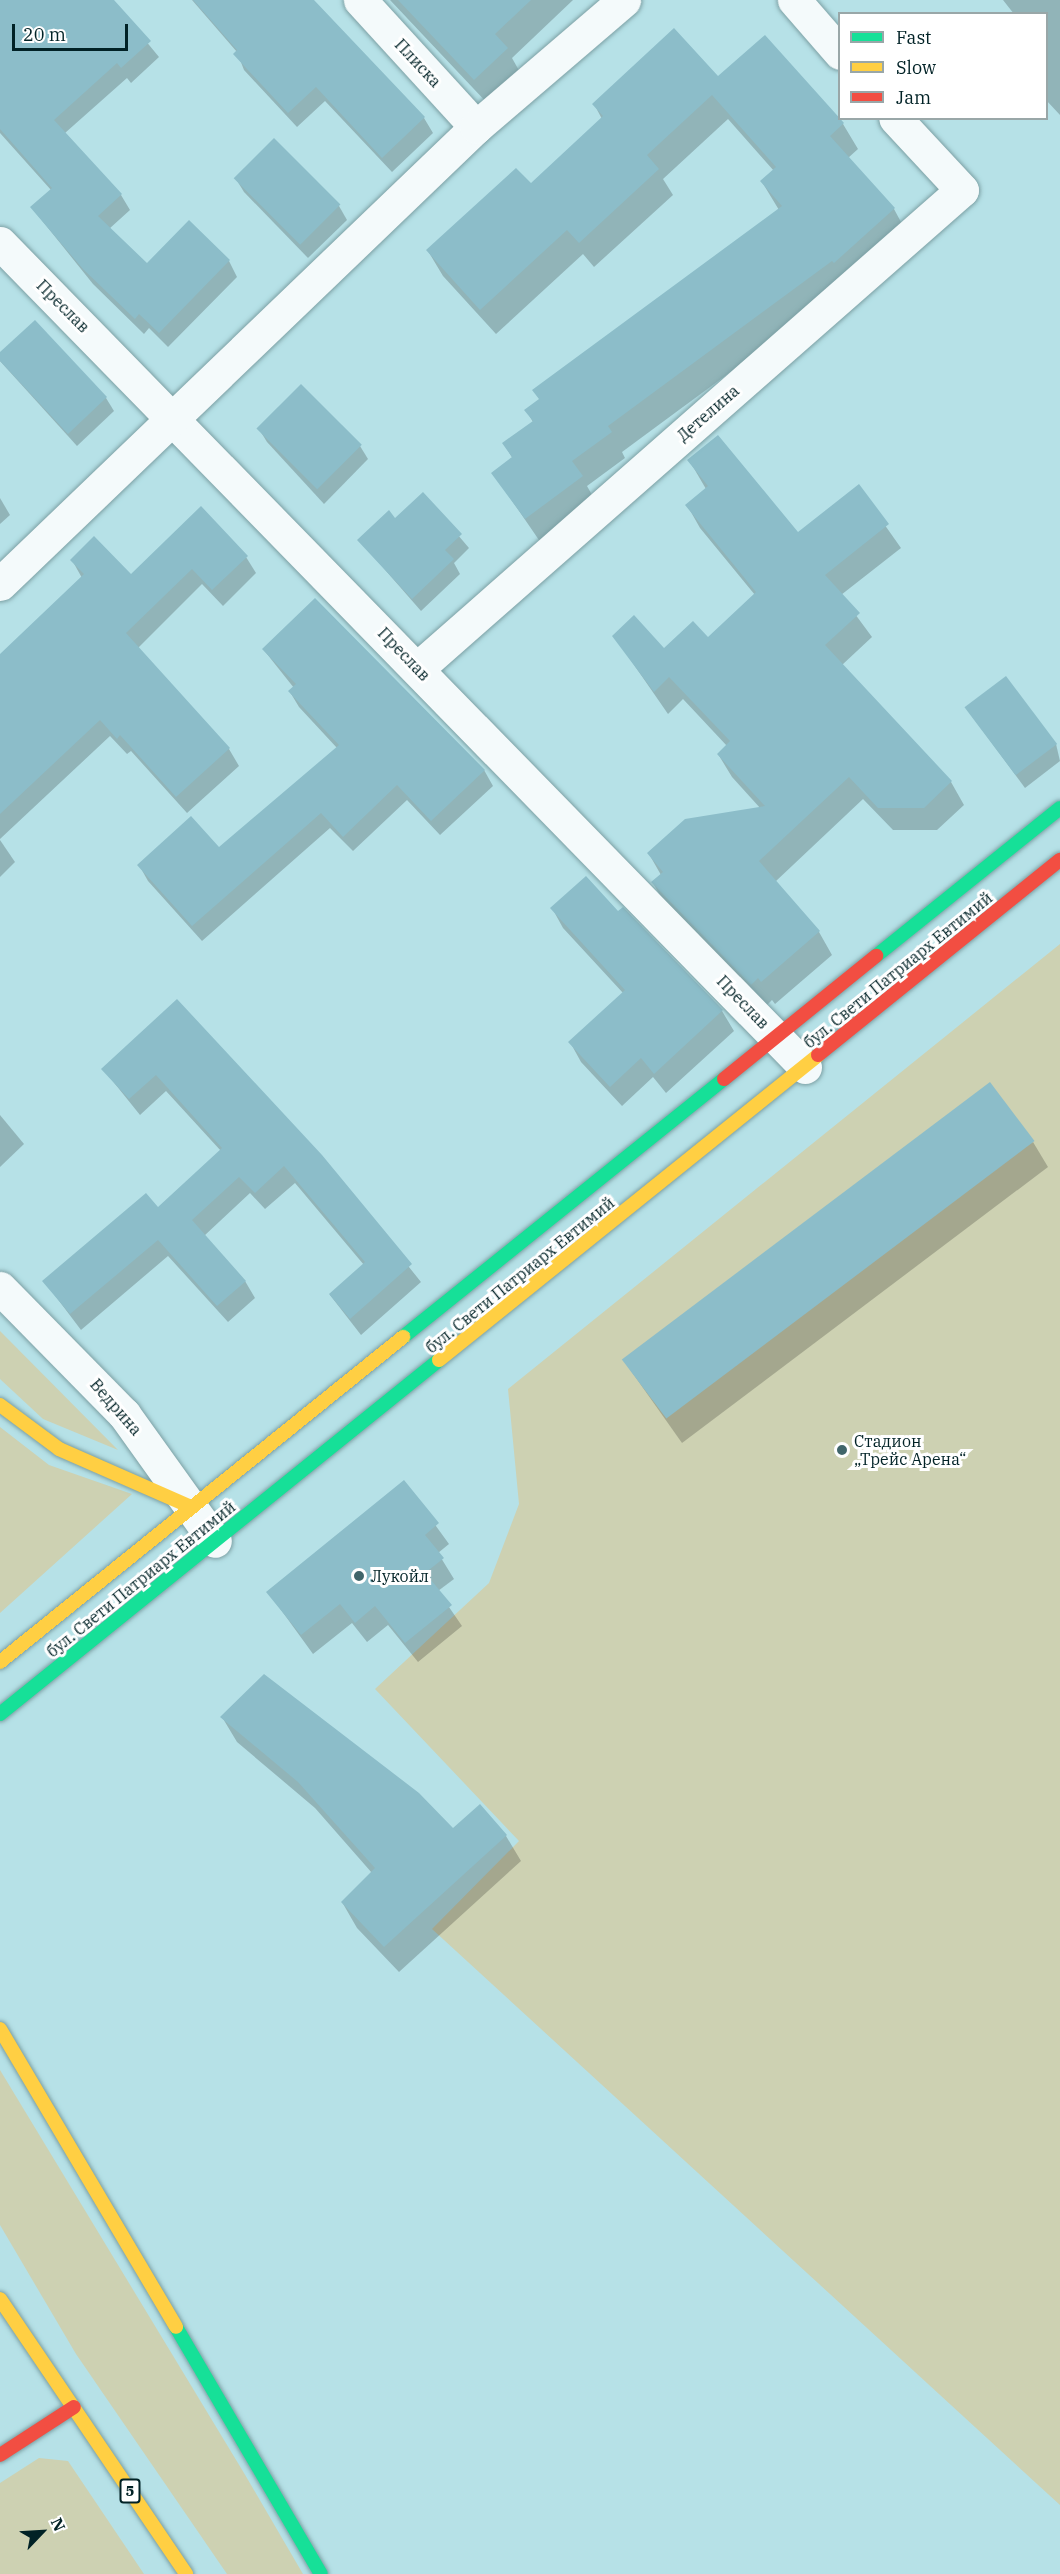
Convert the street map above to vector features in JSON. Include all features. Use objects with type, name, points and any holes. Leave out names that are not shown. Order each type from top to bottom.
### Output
[{"type":"main road","name":"бул. Свети Патриарх Евтимий","points":[[0,1662],[1060,808]]},
{"type":"main road","name":"бул. Свети Патриарх Евтимий","points":[[0,1714],[1059,862]]},
{"type":"main road","points":[[0,1405],[59,1449],[191,1507]]},
{"type":"main road","points":[[0,2029],[321,2574]]},
{"type":"main road","name":"5","points":[[0,2299],[186,2574]]},
{"type":"main road","points":[[0,2455],[74,2407]]},
{"type":"street","name":"Плиска","points":[[360,0],[476,127]]},
{"type":"street","points":[[0,584],[476,127],[624,0]]},
{"type":"street","points":[[794,0],[838,51]]},
{"type":"street","name":"Детелина","points":[[418,669],[962,190],[897,120]]},
{"type":"street","name":"Преслав","points":[[0,243],[175,418],[805,1067]]},
{"type":"street","name":"Ведрина","points":[[0,1288],[123,1414],[215,1540]]},
{"type":"green space","points":[[1060,944],[1060,2505],[432,1929],[519,1841],[375,1689],[489,1583],[519,1504],[508,1389]]},
{"type":"green space","points":[[0,1331],[118,1450],[43,1419],[0,1379]]},
{"type":"green space","points":[[0,1427],[49,1465],[132,1494],[0,1613]]},
{"type":"green space","points":[[0,2070],[303,2574],[227,2574],[76,2354],[0,2225]]},
{"type":"green space","points":[[39,2458],[68,2461],[144,2574],[0,2574],[0,2483]]},
{"type":"building","points":[[0,0],[114,0],[151,41],[121,68],[117,63],[54,120],[122,194],[98,216],[147,263],[189,220],[230,260],[159,333],[139,314],[135,319],[83,269],[30,207],[52,188],[0,129]]},
{"type":"building","points":[[193,0],[314,0],[425,117],[382,158],[316,87],[288,113],[233,54],[237,50]]},
{"type":"building","points":[[398,0],[531,0],[495,34],[508,48],[474,80]]},
{"type":"building","points":[[674,28],[718,76],[765,35],[838,116],[838,120],[844,123],[830,136],[895,208],[834,263],[832,261],[608,426],[612,432],[572,461],[583,476],[525,519],[491,473],[512,457],[502,443],[533,421],[524,410],[539,399],[532,390],[782,206],[760,181],[776,167],[712,95],[647,155],[659,169],[579,243],[567,230],[480,310],[426,250],[516,168],[531,183],[603,116],[592,104]]},
{"type":"building","points":[[274,138],[340,204],[300,245],[234,178]]},
{"type":"building","points":[[35,320],[107,397],[68,434],[0,361],[0,352]]},
{"type":"building","points":[[301,384],[362,445],[317,489],[256,429]]},
{"type":"building","points":[[718,435],[798,532],[859,484],[889,524],[825,575],[860,613],[825,645],[952,781],[924,808],[878,808],[849,777],[759,861],[820,931],[761,982],[758,978],[751,985],[651,882],[663,872],[647,853],[685,819],[765,806],[717,754],[730,741],[669,677],[654,692],[612,636],[634,615],[664,648],[693,621],[708,637],[756,592],[685,505],[708,486],[687,460]]},
{"type":"building","points":[[423,492],[462,534],[445,550],[454,559],[412,599],[357,540],[389,510],[395,518]]},
{"type":"building","points":[[201,506],[248,556],[212,590],[192,569],[126,633],[230,748],[176,797],[120,735],[117,739],[100,720],[0,814],[0,654],[84,574],[70,560],[94,536],[131,574]]},
{"type":"building","points":[[315,598],[485,770],[431,821],[397,785],[343,837],[321,813],[192,926],[137,865],[191,816],[219,847],[339,745],[288,691],[296,684],[262,649]]},
{"type":"building","points":[[1006,676],[1057,744],[1016,775],[964,707]]},
{"type":"building","points":[[586,876],[618,911],[623,907],[723,1010],[654,1074],[641,1058],[610,1087],[568,1042],[625,990],[550,908]]},
{"type":"building","points":[[177,999],[322,1155],[412,1264],[350,1319],[329,1294],[365,1262],[284,1166],[255,1193],[239,1177],[192,1220],[246,1281],[217,1306],[158,1240],[70,1314],[42,1281],[146,1193],[158,1207],[222,1148],[156,1075],[129,1099],[101,1069]]},
{"type":"building","points":[[990,1082],[1035,1141],[666,1419],[622,1359]]},
{"type":"building","points":[[404,1480],[439,1523],[425,1535],[444,1558],[425,1573],[452,1605],[405,1643],[375,1606],[355,1623],[340,1604],[301,1635],[266,1592]]},
{"type":"building","points":[[264,1674],[419,1793],[453,1828],[480,1804],[507,1835],[384,1947],[341,1902],[375,1868],[298,1782],[220,1717]]},
{"type":"traffic: fast","points":[[876,956],[1060,808]]},
{"type":"traffic: fast","points":[[403,1337],[724,1079]]},
{"type":"traffic: fast","points":[[0,1714],[439,1360]]},
{"type":"traffic: fast","points":[[176,2327],[321,2574]]},
{"type":"traffic: slow","points":[[439,1360],[818,1055]]},
{"type":"traffic: slow","points":[[0,1662],[403,1337]]},
{"type":"traffic: slow","points":[[0,1405],[59,1449],[191,1507]]},
{"type":"traffic: slow","points":[[0,2029],[176,2327]]},
{"type":"traffic: slow","points":[[0,2299],[186,2574]]},
{"type":"traffic: jam","points":[[818,1055],[1060,860]]},
{"type":"traffic: jam","points":[[724,1079],[876,956]]},
{"type":"traffic: jam","points":[[0,2455],[74,2407]]},
{"type":"place","name":"Стадион „Трейс Арена“","points":[[842,1450]]},
{"type":"place","name":"Лукойл","points":[[359,1576]]}]
